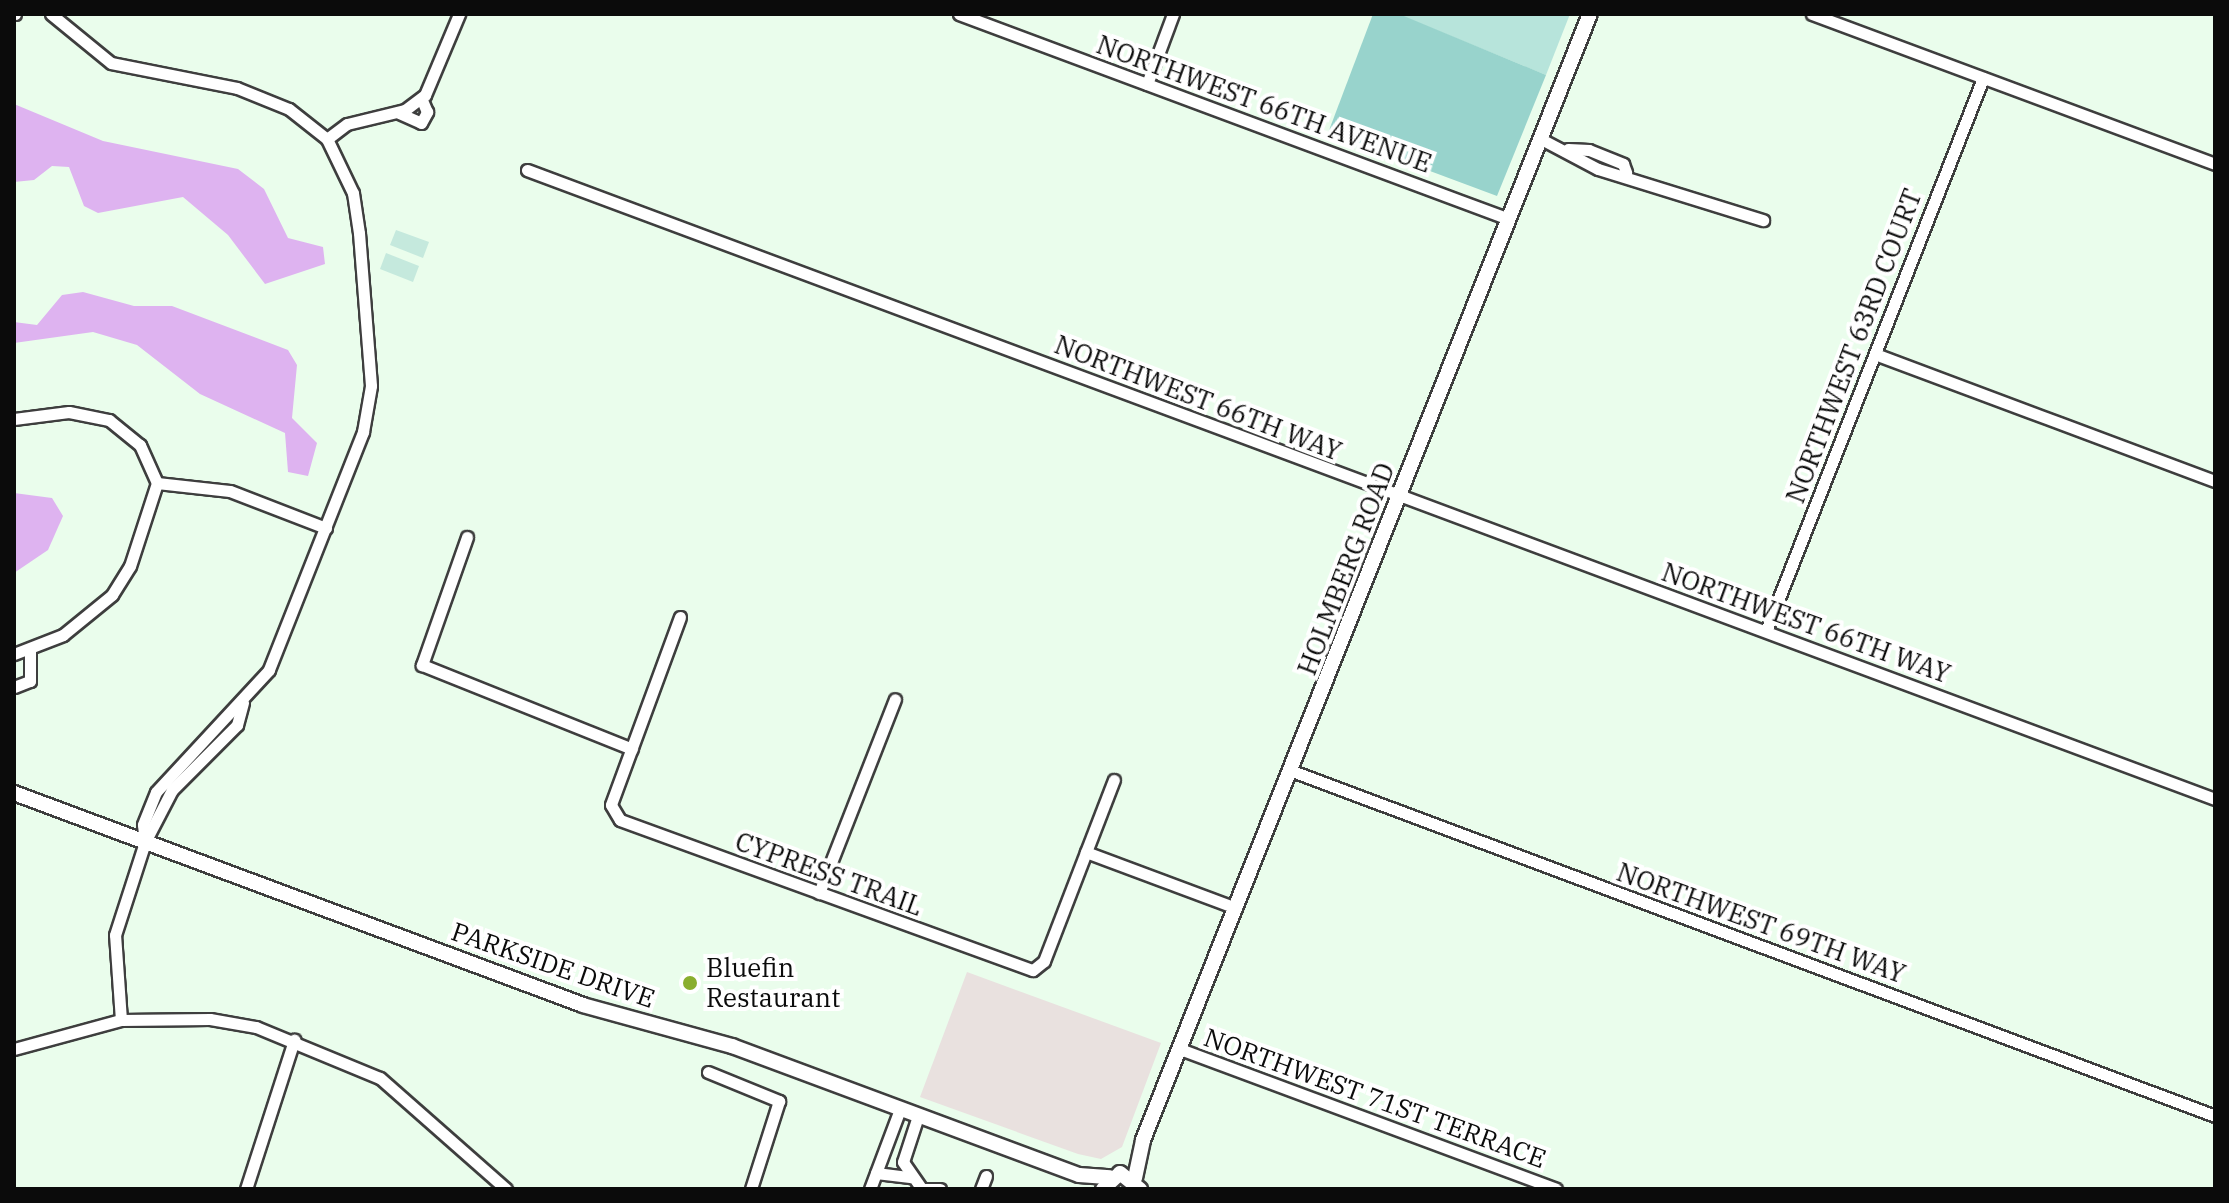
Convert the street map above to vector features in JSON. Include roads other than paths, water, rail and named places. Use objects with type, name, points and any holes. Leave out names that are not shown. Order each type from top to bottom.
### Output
[{"type":"street","points":[[51,14],[111,63],[265,97],[327,139],[353,193],[371,386],[363,432],[269,670],[243,703],[226,736],[172,790],[145,842],[115,935],[121,1020]]},
{"type":"street","points":[[327,139],[347,124],[399,113],[421,98],[459,14]]},
{"type":"street","name":"NORTHWEST 66TH AVENUE","points":[[959,14],[1509,219]]},
{"type":"street","points":[[1147,84],[1173,14]]},
{"type":"street","name":"HOLMBERG ROAD","points":[[1138,1184],[1143,1140],[1590,14]]},
{"type":"street","points":[[1812,14],[2215,164]]},
{"type":"street","name":"NORTHWEST 63RD COURT","points":[[1766,631],[1983,78]]},
{"type":"street","points":[[399,113],[421,123],[427,112],[421,98]]},
{"type":"street","points":[[1541,139],[1567,149],[1598,169],[1626,172],[1763,220]]},
{"type":"street","name":"NORTHWEST 66TH WAY","points":[[527,170],[2215,799]]},
{"type":"street","points":[[1875,354],[2215,481]]},
{"type":"street","points":[[14,419],[69,412],[109,420],[140,445],[157,483],[130,566],[112,595],[91,617],[21,652],[30,681],[14,687]]},
{"type":"street","points":[[157,483],[230,491],[326,528]]},
{"type":"street","points":[[467,537],[422,665],[632,749],[680,617]]},
{"type":"street","points":[[819,893],[895,699]]},
{"type":"street","points":[[145,842],[143,825],[156,792],[213,723],[243,703]]},
{"type":"street","points":[[213,723],[226,736]]},
{"type":"street","points":[[190,748],[202,758]]},
{"type":"street","name":"CYPRESS TRAIL","points":[[632,749],[612,813],[819,893],[1033,970],[1044,961],[1086,852]]},
{"type":"street","name":"NORTHWEST 69TH WAY","points":[[1292,771],[2215,1116]]},
{"type":"street","points":[[1114,780],[1086,852],[1236,908]]},
{"type":"street","name":"PARKSIDE DRIVE","points":[[14,793],[583,1005],[732,1046],[1079,1175],[1138,1184]]},
{"type":"street","points":[[14,1049],[121,1020],[210,1019],[294,1040],[392,1086],[506,1189]]},
{"type":"street","points":[[246,1189],[294,1040]]},
{"type":"street","name":"NORTHWEST 71ST TERRACE","points":[[1180,1049],[1556,1189]]},
{"type":"street","points":[[708,1072],[779,1101],[751,1189]]},
{"type":"street","points":[[870,1189],[900,1109]]},
{"type":"street","points":[[918,1116],[903,1151],[911,1177],[923,1189],[940,1189]]},
{"type":"street","name":"HOLMBERG ROAD","points":[[1109,1180],[1143,1140]]},
{"type":"street","points":[[876,1173],[911,1177]]},
{"type":"street","name":"PARKSIDE DRIVE","points":[[1079,1175],[1094,1189]]},
{"type":"street","points":[[981,1189],[986,1176]]},
{"type":"place","name":"Bluefin Restaurant","points":[[690,983]]}]
